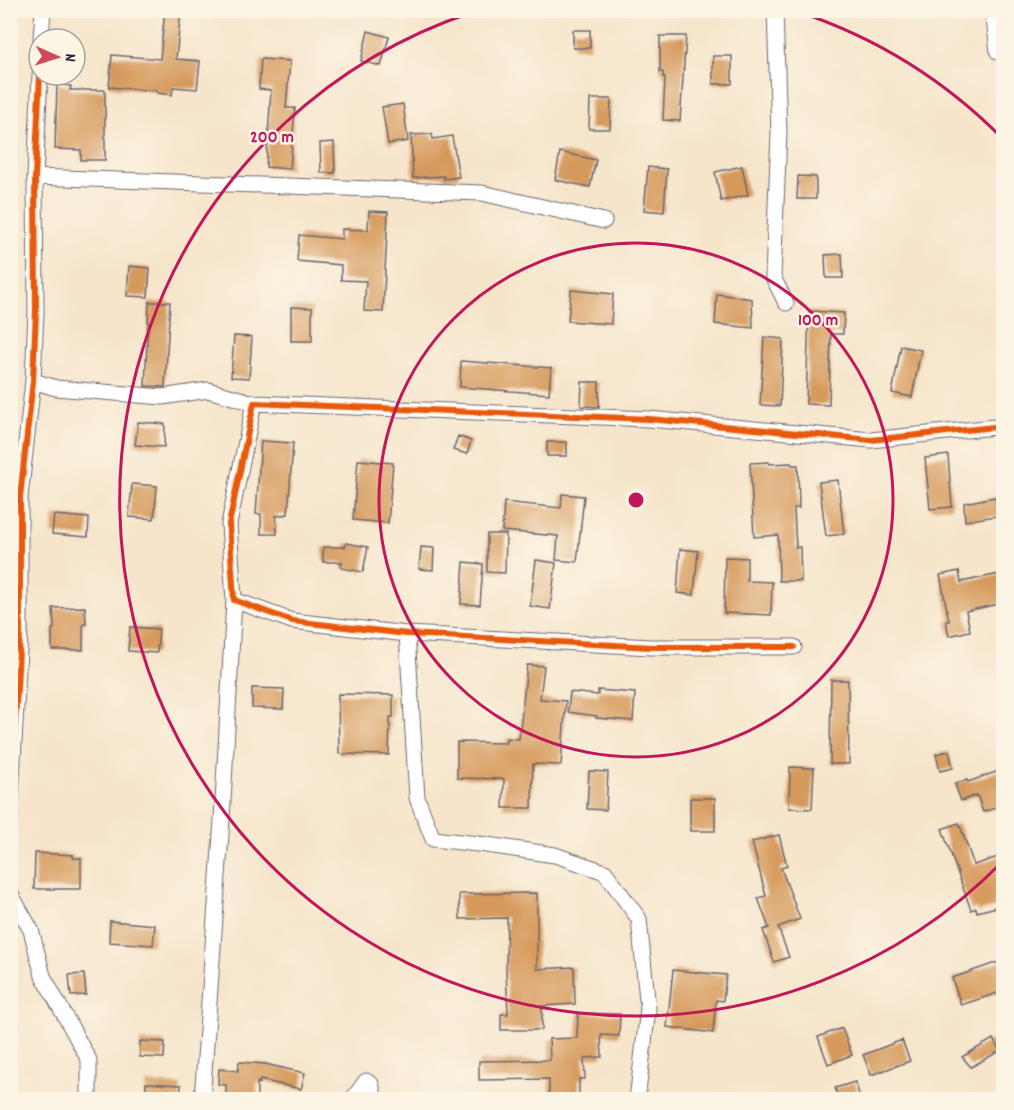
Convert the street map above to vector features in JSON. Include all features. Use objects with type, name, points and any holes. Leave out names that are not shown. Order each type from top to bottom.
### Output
[{"type":"street","points":[[42,27],[43,10]]},
{"type":"street","points":[[775,10],[778,133],[773,277],[786,303]]},
{"type":"street","points":[[993,10],[998,52],[1004,52]]},
{"type":"street","points":[[10,815],[20,632],[20,497],[33,381],[36,311],[35,177],[39,87]]},
{"type":"street","points":[[35,177],[482,193],[604,221]]},
{"type":"street","points":[[33,381],[56,388],[162,397],[208,390],[254,403],[649,419],[871,440],[1004,426]]},
{"type":"street","points":[[202,1100],[234,600],[229,524],[254,403]]},
{"type":"street","points":[[234,600],[292,621],[407,634],[651,647],[794,648]]},
{"type":"street","points":[[407,634],[417,798],[433,840],[555,855],[605,872],[639,919],[648,1009],[637,1100]]},
{"type":"street","points":[[10,893],[31,930],[44,976],[89,1060],[89,1100]]},
{"type":"street","points":[[352,1100],[366,1081],[370,1084],[375,1100]]},
{"type":"building","points":[[165,10],[181,10],[176,59],[200,61],[197,89],[173,87],[172,95],[157,93],[157,91],[109,87],[112,55],[160,59]]},
{"type":"building","points":[[573,30],[590,30],[590,48],[573,48]]},
{"type":"building","points":[[368,31],[389,37],[381,66],[361,61]]},
{"type":"building","points":[[660,36],[686,36],[680,121],[663,120],[665,77],[663,77],[663,72],[660,72]]},
{"type":"building","points":[[713,56],[732,56],[732,84],[713,84]]},
{"type":"building","points":[[261,59],[290,61],[286,108],[295,108],[290,169],[266,167],[271,90],[259,89]]},
{"type":"building","points":[[57,87],[71,87],[70,90],[105,90],[105,160],[81,160],[81,150],[55,149]]},
{"type":"building","points":[[590,99],[611,99],[610,129],[589,129]]},
{"type":"building","points":[[403,104],[408,141],[388,144],[382,107]]},
{"type":"building","points":[[432,134],[433,139],[452,136],[459,177],[413,178],[411,135]]},
{"type":"building","points":[[334,142],[335,173],[321,173],[320,143]]},
{"type":"building","points":[[560,152],[596,160],[590,187],[555,180]]},
{"type":"building","points":[[742,166],[748,195],[721,201],[715,172]]},
{"type":"building","points":[[648,167],[667,169],[664,212],[644,210]]},
{"type":"building","points":[[798,176],[816,177],[816,199],[797,199]]},
{"type":"building","points":[[369,211],[388,212],[383,312],[364,311],[366,281],[341,280],[341,265],[297,261],[299,235],[342,239],[342,229],[368,230]]},
{"type":"building","points":[[842,254],[843,278],[826,278],[825,255]]},
{"type":"building","points":[[129,266],[150,268],[148,297],[127,296]]},
{"type":"building","points":[[571,290],[613,294],[611,324],[568,321]]},
{"type":"building","points":[[717,294],[752,299],[753,328],[715,324]]},
{"type":"building","points":[[149,302],[170,302],[165,387],[145,386]]},
{"type":"building","points":[[291,307],[312,308],[312,341],[291,341]]},
{"type":"building","points":[[809,311],[844,313],[843,334],[831,334],[829,405],[806,404]]},
{"type":"building","points":[[234,336],[252,337],[249,378],[231,377]]},
{"type":"building","points":[[764,337],[783,339],[780,406],[760,405]]},
{"type":"building","points":[[901,346],[921,350],[912,397],[892,393]]},
{"type":"building","points":[[461,361],[551,368],[549,394],[460,387]]},
{"type":"building","points":[[582,382],[599,382],[599,407],[581,406]]},
{"type":"building","points":[[138,422],[165,424],[164,447],[135,445]]},
{"type":"building","points":[[458,436],[471,441],[467,454],[453,450]]},
{"type":"building","points":[[261,441],[293,443],[288,514],[276,516],[277,534],[261,534],[261,514],[256,514]]},
{"type":"building","points":[[547,442],[567,442],[567,456],[547,456]]},
{"type":"building","points":[[948,455],[952,507],[930,509],[925,458]]},
{"type":"building","points":[[358,460],[393,463],[388,523],[353,520]]},
{"type":"building","points":[[769,462],[769,464],[798,465],[799,508],[794,508],[796,548],[800,547],[801,581],[779,581],[778,535],[754,537],[750,463]]},
{"type":"building","points":[[838,480],[844,534],[826,536],[819,482]]},
{"type":"building","points":[[132,484],[157,486],[154,519],[129,517]]},
{"type":"building","points":[[562,494],[584,496],[577,562],[556,560],[558,536],[502,531],[504,502],[561,508]]},
{"type":"building","points":[[995,497],[996,502],[1000,501],[1003,515],[965,521],[964,503]]},
{"type":"building","points":[[54,515],[89,518],[88,537],[52,534]]},
{"type":"building","points":[[487,534],[506,534],[505,573],[487,572]]},
{"type":"building","points":[[346,543],[368,547],[363,572],[341,568],[342,562],[323,562],[323,547],[345,547]]},
{"type":"building","points":[[421,547],[434,548],[433,570],[419,569]]},
{"type":"building","points":[[680,549],[698,551],[694,595],[677,593]]},
{"type":"building","points":[[725,557],[747,558],[747,581],[772,582],[771,615],[724,613]]},
{"type":"building","points":[[536,560],[556,563],[550,609],[530,606]]},
{"type":"building","points":[[464,562],[483,564],[480,605],[461,604]]},
{"type":"building","points":[[959,571],[961,582],[1004,573],[1004,603],[966,611],[970,631],[949,636],[946,621],[949,621],[940,575]]},
{"type":"building","points":[[85,607],[83,650],[52,650],[53,608]]},
{"type":"building","points":[[130,627],[159,629],[157,653],[128,651]]},
{"type":"building","points":[[527,665],[544,666],[540,699],[566,701],[561,765],[533,764],[532,808],[503,808],[504,779],[457,778],[457,742],[506,743],[506,738],[519,739]]},
{"type":"building","points":[[831,680],[848,680],[849,764],[830,764]]},
{"type":"building","points":[[252,688],[284,689],[283,709],[252,708]]},
{"type":"building","points":[[598,690],[635,693],[633,721],[596,718],[597,716],[568,712],[570,692],[598,695]]},
{"type":"building","points":[[338,694],[393,695],[389,755],[339,754]]},
{"type":"building","points":[[949,751],[953,768],[940,771],[936,754]]},
{"type":"building","points":[[790,767],[814,768],[812,809],[789,808]]},
{"type":"building","points":[[1004,769],[1004,805],[983,812],[977,795],[961,801],[955,784],[967,780],[968,782]]},
{"type":"building","points":[[589,771],[608,772],[606,810],[587,809]]},
{"type":"building","points":[[690,798],[715,798],[715,831],[690,831]]},
{"type":"building","points":[[959,823],[974,865],[1004,855],[1004,880],[998,882],[1004,905],[977,912],[976,908],[971,910],[942,829]]},
{"type":"building","points":[[779,835],[787,866],[781,868],[800,919],[778,927],[789,957],[774,962],[763,930],[769,928],[758,898],[766,896],[752,842]]},
{"type":"building","points":[[35,853],[73,855],[73,858],[81,858],[81,889],[34,889]]},
{"type":"building","points":[[537,893],[537,969],[574,967],[575,1004],[542,1006],[542,1030],[501,1030],[501,1014],[508,1014],[507,918],[460,919],[459,894]]},
{"type":"building","points":[[110,921],[155,925],[153,945],[109,942]]},
{"type":"building","points":[[1004,960],[1004,991],[961,1005],[952,978]]},
{"type":"building","points":[[673,970],[726,975],[723,1001],[716,1000],[713,1033],[667,1027]]},
{"type":"building","points":[[84,974],[86,995],[71,996],[69,975]]},
{"type":"building","points":[[578,1013],[620,1014],[619,1036],[601,1035],[602,1057],[584,1058],[585,1079],[579,1079],[579,1100],[549,1100],[549,1079],[479,1080],[479,1061],[550,1060],[549,1039],[577,1038]]},
{"type":"building","points":[[842,1028],[852,1055],[828,1064],[818,1037]]},
{"type":"building","points":[[993,1039],[1000,1051],[971,1067],[962,1057]]},
{"type":"building","points":[[902,1040],[910,1061],[871,1075],[863,1055]]},
{"type":"building","points":[[140,1041],[165,1042],[164,1058],[140,1057]]},
{"type":"building","points":[[239,1062],[265,1064],[305,1073],[301,1089],[260,1080],[260,1083],[257,1082],[257,1100],[226,1100],[226,1085],[218,1084],[219,1069],[238,1071]]},
{"type":"building","points":[[855,1082],[860,1097],[852,1100],[839,1100],[835,1088]]},
{"type":"building","points":[[146,1083],[181,1085],[180,1100],[145,1100]]},
{"type":"cycle path","points":[[10,815],[20,632],[20,497],[33,381],[36,311],[35,177],[39,87]]},
{"type":"cycle path","points":[[794,647],[651,647],[407,634],[292,621],[234,600],[229,524],[254,403],[649,419],[871,440],[1004,426]]}]
